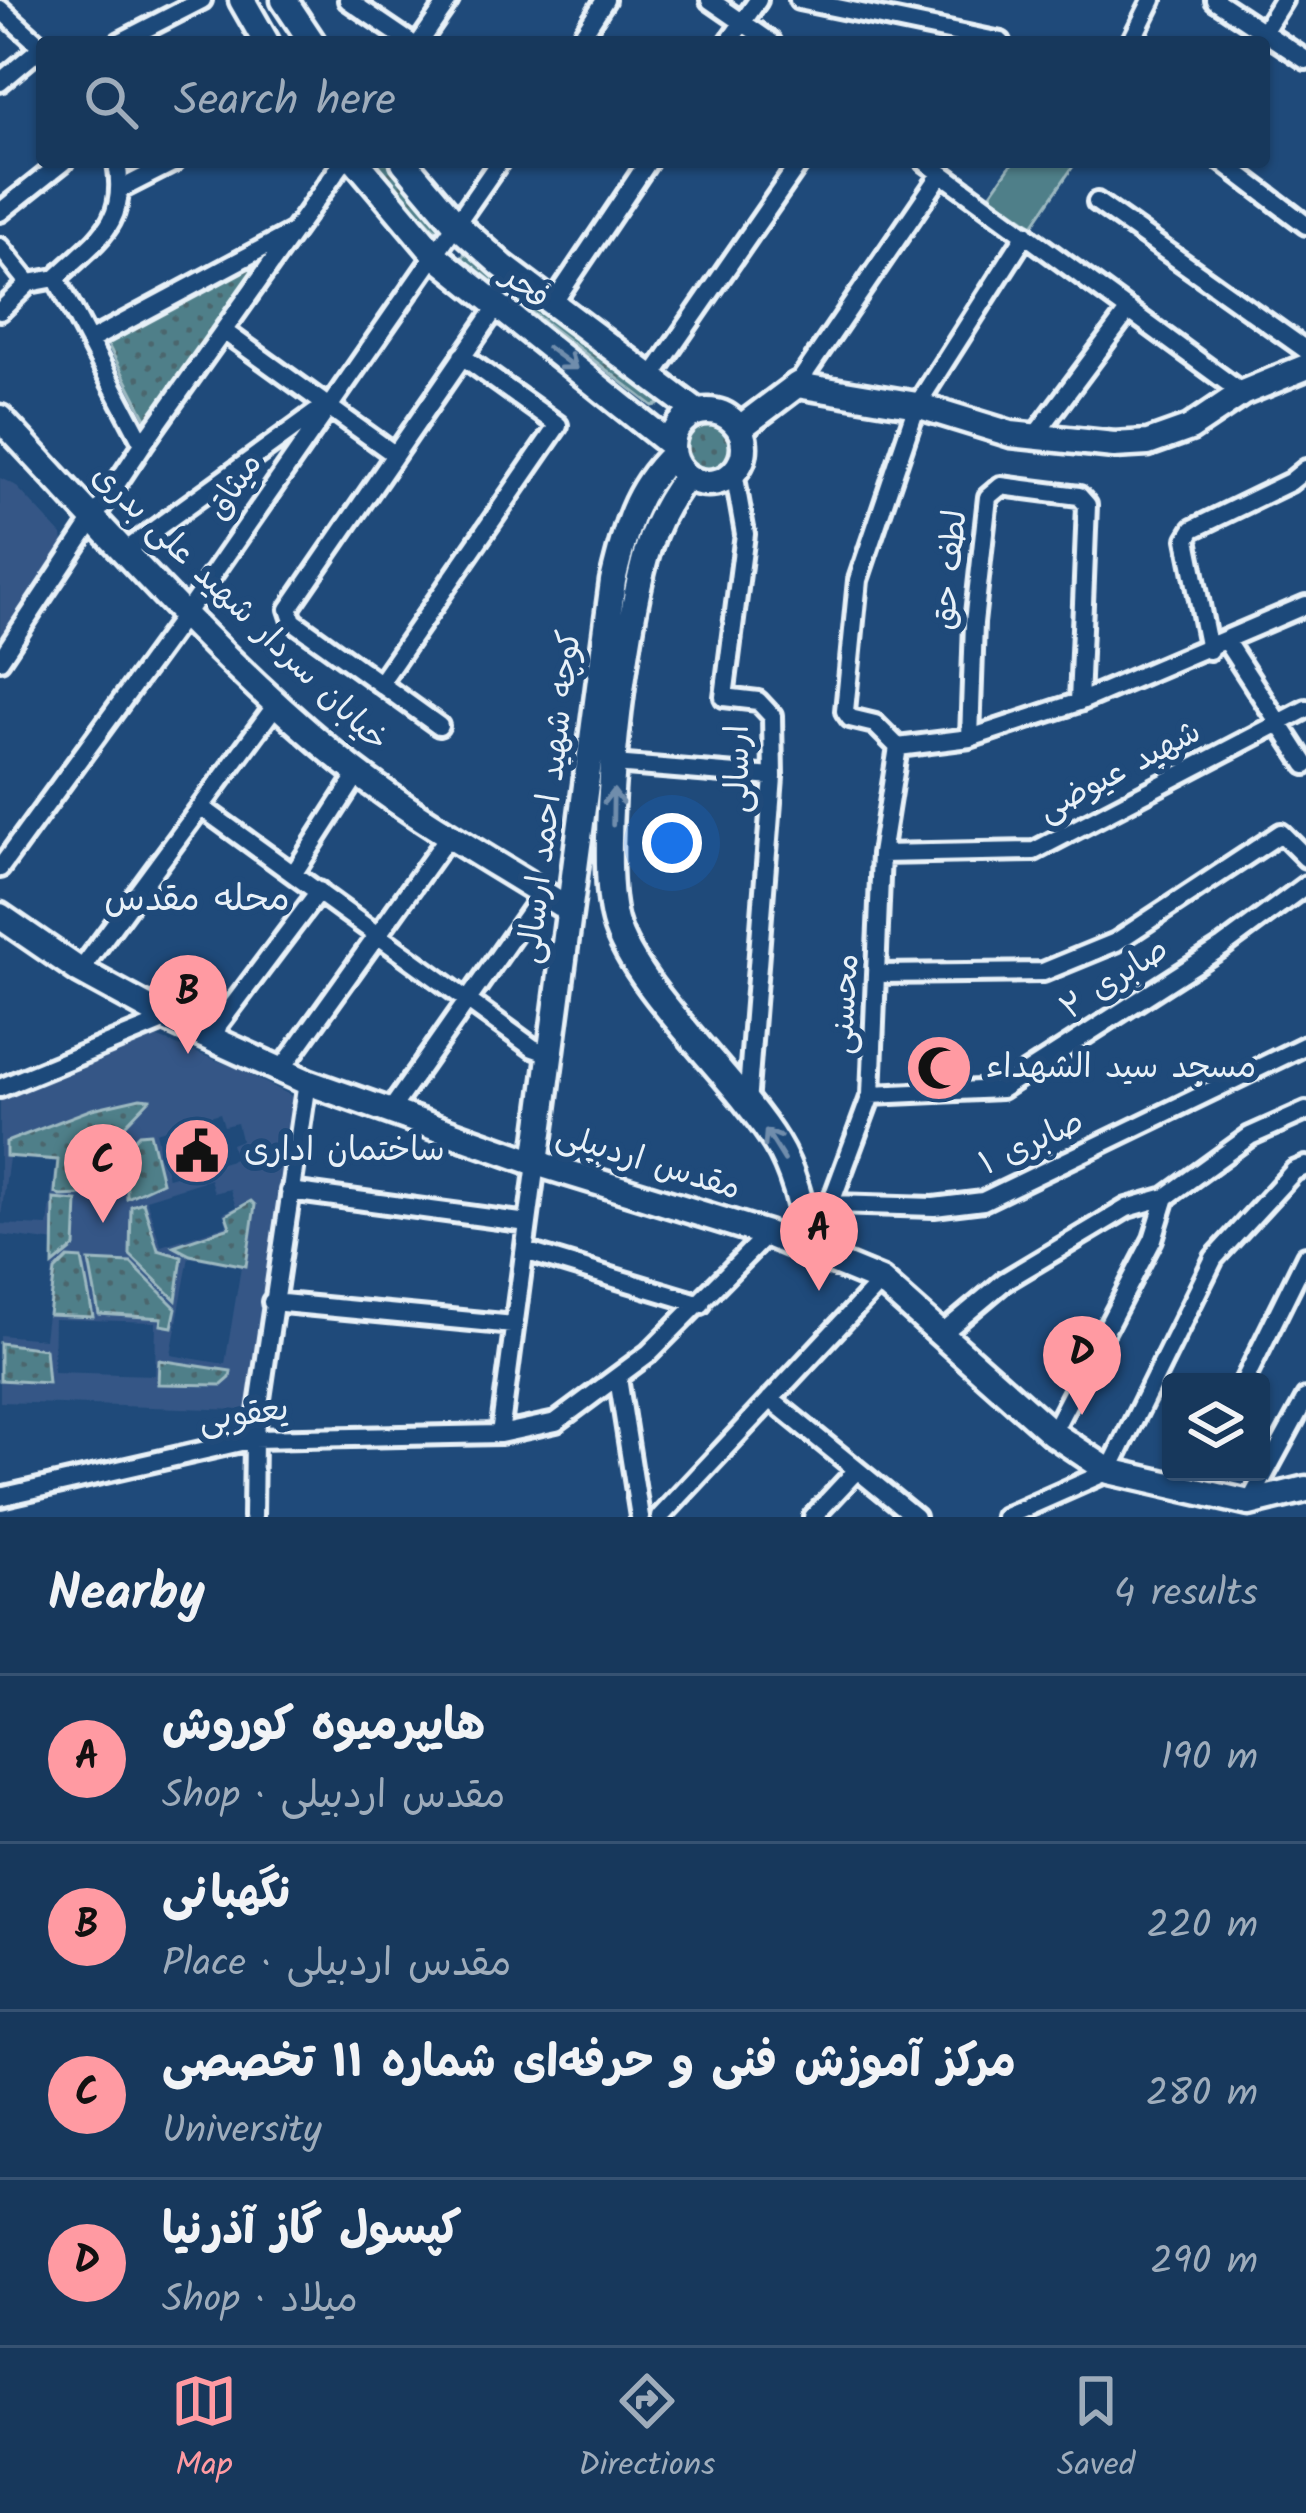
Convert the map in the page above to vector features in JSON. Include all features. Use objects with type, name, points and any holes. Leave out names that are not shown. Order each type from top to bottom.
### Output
[{"type":"street","points":[[130,36],[178,6],[202,0]]},
{"type":"street","points":[[242,0],[263,36]]},
{"type":"street","points":[[348,0],[401,36]]},
{"type":"street","points":[[424,36],[448,0]]},
{"type":"street","points":[[710,0],[763,36]]},
{"type":"street","points":[[733,36],[758,0]]},
{"type":"street","points":[[799,0],[972,36]]},
{"type":"street","points":[[1134,36],[1152,0]]},
{"type":"street","points":[[1215,0],[1261,36],[1283,0]]},
{"type":"street","points":[[581,36],[599,2]]},
{"type":"street","points":[[291,4],[309,36]]},
{"type":"street","points":[[0,10],[36,42]]},
{"type":"street","points":[[1270,41],[1306,60]]},
{"type":"street","points":[[0,82],[36,52]]},
{"type":"street","points":[[0,212],[55,168]]},
{"type":"street","points":[[0,311],[28,283],[56,278],[111,227],[122,190],[118,168]]},
{"type":"street","points":[[122,190],[163,168]]},
{"type":"street","points":[[0,660],[142,444],[339,168]]},
{"type":"street","name":"فجر","points":[[362,168],[437,257],[677,459]]},
{"type":"street","name":"فجر","points":[[409,168],[458,225],[552,304],[697,412]]},
{"type":"street","name":"میثاق","points":[[0,868],[186,613],[495,168]]},
{"type":"street","points":[[552,304],[644,168]]},
{"type":"street","points":[[653,375],[796,168]]},
{"type":"street","points":[[740,428],[797,385],[934,168],[1242,393]]},
{"type":"street","points":[[1231,168],[1306,225]]},
{"type":"street","points":[[1096,202],[1306,350]]},
{"type":"street","points":[[91,340],[295,231]]},
{"type":"street","points":[[1026,234],[917,405],[858,580],[845,711],[850,718],[875,724],[898,747],[970,738],[1079,702],[1227,643],[1306,605]]},
{"type":"street","points":[[0,247],[28,283]]},
{"type":"street","points":[[56,278],[142,444]]},
{"type":"street","points":[[439,726],[289,616],[496,308]]},
{"type":"street","points":[[1034,437],[1129,310]]},
{"type":"street","points":[[225,332],[394,454]]},
{"type":"street","points":[[380,683],[558,425],[462,356]]},
{"type":"street","points":[[797,385],[917,405],[1034,437],[1148,443],[1190,428],[1242,393],[1306,367]]},
{"type":"street","points":[[125,550],[326,406]]},
{"type":"street","points":[[697,412],[721,412],[740,428],[745,451],[734,472],[716,482],[677,459],[679,424],[697,412]]},
{"type":"street","name":"خیابان سردار شهید علی بدری","points":[[0,418],[186,613],[358,772],[568,909]]},
{"type":"street","name":"کوچه شهید احمد ارسالی","points":[[536,1163],[612,589],[629,517],[649,477],[677,459]]},
{"type":"street","name":"کوچه شهید احمد ارسالی","points":[[677,459],[638,599],[614,764],[615,920],[635,961],[775,1141],[794,1178],[812,1255]]},
{"type":"street","points":[[1209,650],[1187,539],[1193,530],[1290,482],[1306,469]]},
{"type":"street","name":"ارسالی","points":[[734,472],[745,534],[724,697],[768,706],[773,777],[747,1105]]},
{"type":"street","name":"لطف حق","points":[[970,738],[974,623],[988,496],[1000,486],[1078,496],[1087,505],[1079,702]]},
{"type":"street","points":[[612,589],[628,587],[638,599]]},
{"type":"street","points":[[1227,643],[1306,765]]},
{"type":"street","points":[[80,971],[278,702]]},
{"type":"street","name":"شهید عیوضی","points":[[881,854],[1034,851],[1306,709]]},
{"type":"street","name":"محسنی","points":[[812,1255],[871,1095],[880,974],[881,854],[898,747]]},
{"type":"street","points":[[614,764],[773,777]]},
{"type":"street","points":[[294,873],[358,772]]},
{"type":"street","points":[[201,807],[532,1048],[553,1054]]},
{"type":"street","points":[[880,974],[1043,972],[1116,942],[1281,833],[1306,857]]},
{"type":"street","points":[[281,1070],[450,834]]},
{"type":"street","name":"صابری ۲","points":[[871,1095],[1001,1089],[1222,947],[1306,885]]},
{"type":"street","points":[[214,1040],[219,1024],[319,891]]},
{"type":"street","points":[[390,1111],[543,893]]},
{"type":"street","name":"مقدس اردبیلی","points":[[0,916],[80,971],[168,1019],[307,1082],[536,1163],[767,1234],[881,1281],[944,1332],[1052,1433],[1108,1471],[1162,1477]]},
{"type":"street","points":[[0,1088],[168,1019]]},
{"type":"street","name":"صابری ۱","points":[[833,1204],[934,1207],[983,1201],[1306,1045]]},
{"type":"street","points":[[254,1517],[254,1439],[307,1082]]},
{"type":"street","points":[[944,1332],[1005,1281],[1127,1208],[1166,1197],[1250,1136],[1306,1111]]},
{"type":"street","points":[[500,1434],[536,1163]]},
{"type":"street","points":[[1005,1517],[1108,1471],[1214,1258],[1294,1171],[1306,1166]]},
{"type":"street","points":[[290,1190],[528,1223]]},
{"type":"street","points":[[1052,1433],[1153,1239],[1166,1197]]},
{"type":"street","name":"یعقوبی","points":[[0,1497],[254,1439],[500,1434],[556,1422],[618,1378],[701,1304],[767,1234]]},
{"type":"street","points":[[525,1251],[701,1304]]},
{"type":"street","points":[[1248,1373],[1306,1256]]},
{"type":"street","points":[[660,1517],[881,1281]]},
{"type":"street","points":[[272,1302],[514,1325]]},
{"type":"street","points":[[618,1378],[640,1517]]},
{"type":"street","points":[[1256,1510],[1306,1398]]},
{"type":"street","points":[[770,1399],[915,1517]]},
{"type":"street","points":[[813,1517],[857,1470]]},
{"type":"street","name":"مقدس اردبیلی","points":[[1197,1481],[1256,1510]]},
{"type":"street","points":[[1256,1510],[1306,1489]]},
{"type":"shaded area","points":[[0,478],[15,485],[62,535],[64,551],[0,640]]},
{"type":"shaded area","points":[[153,1036],[290,1095],[295,1104],[250,1405],[241,1410],[0,1402],[0,1380],[47,1383],[45,1349],[0,1343],[0,1335],[44,1339],[56,1242],[0,1235],[0,1224],[48,1226],[56,1162],[9,1158],[0,1223],[0,1099]],"holes":[[[140,1098],[149,1101],[110,1141],[79,1192],[55,1191],[58,1160],[48,1124]],[[220,1113],[224,1126],[237,1123],[241,1140],[231,1144],[235,1159],[168,1178],[156,1132]],[[210,1179],[214,1193],[230,1189],[236,1207],[223,1213],[227,1225],[161,1246],[146,1199]],[[250,1201],[255,1205],[246,1266],[191,1252],[230,1227],[237,1206]],[[189,1257],[241,1267],[225,1364],[171,1355]],[[54,1319],[156,1322],[155,1375],[53,1372]]]},
{"type":"green space","points":[[378,168],[394,168],[447,227],[441,232]]},
{"type":"green space","points":[[1009,168],[1072,168],[1033,225],[990,195]]},
{"type":"green space","points":[[466,245],[660,399],[658,405],[653,406],[463,259]]},
{"type":"green space","points":[[268,251],[150,426],[105,339]]},
{"type":"green space","points":[[709,422],[727,429],[734,447],[727,465],[709,472],[691,465],[684,447],[691,429]]},
{"type":"green space","points":[[150,1099],[110,1141],[103,1194],[60,1196],[55,1192],[58,1160],[6,1156],[6,1142],[92,1109]]},
{"type":"green space","points":[[150,1133],[162,1182],[127,1198],[126,1147],[139,1134]]},
{"type":"green space","points":[[54,1199],[77,1201],[75,1247],[53,1265]]},
{"type":"green space","points":[[251,1201],[255,1205],[246,1266],[190,1255],[173,1246],[230,1227],[226,1215]]},
{"type":"green space","points":[[143,1202],[158,1250],[182,1257],[176,1300],[130,1255],[131,1206]]},
{"type":"green space","points":[[68,1258],[82,1259],[93,1317],[49,1315],[55,1271]]},
{"type":"green space","points":[[89,1261],[131,1263],[176,1308],[172,1327],[161,1325],[162,1318],[99,1314]]},
{"type":"green space","points":[[0,1343],[45,1349],[48,1383],[0,1380]]},
{"type":"green space","points":[[159,1360],[231,1371],[230,1378],[222,1385],[158,1384]]},
{"type":"place","name":"نگهبانی","points":[[188,1054]]},
{"type":"place","name":"مسجد سید الشهداء","points":[[939,1068]]},
{"type":"place","name":"ساختمان اداری","points":[[197,1151]]},
{"type":"place","name":"مرکز آموزش فنی و حرفه‌ای شماره ۱۱ تخصصی","points":[[103,1223]]},
{"type":"place","name":"هایپرمیوه کوروش","points":[[819,1291]]},
{"type":"place","name":"کپسول گاز آذرنیا","points":[[1082,1415]]},
{"type":"district","name":"محله مقدس","points":[[197,900]]}]
